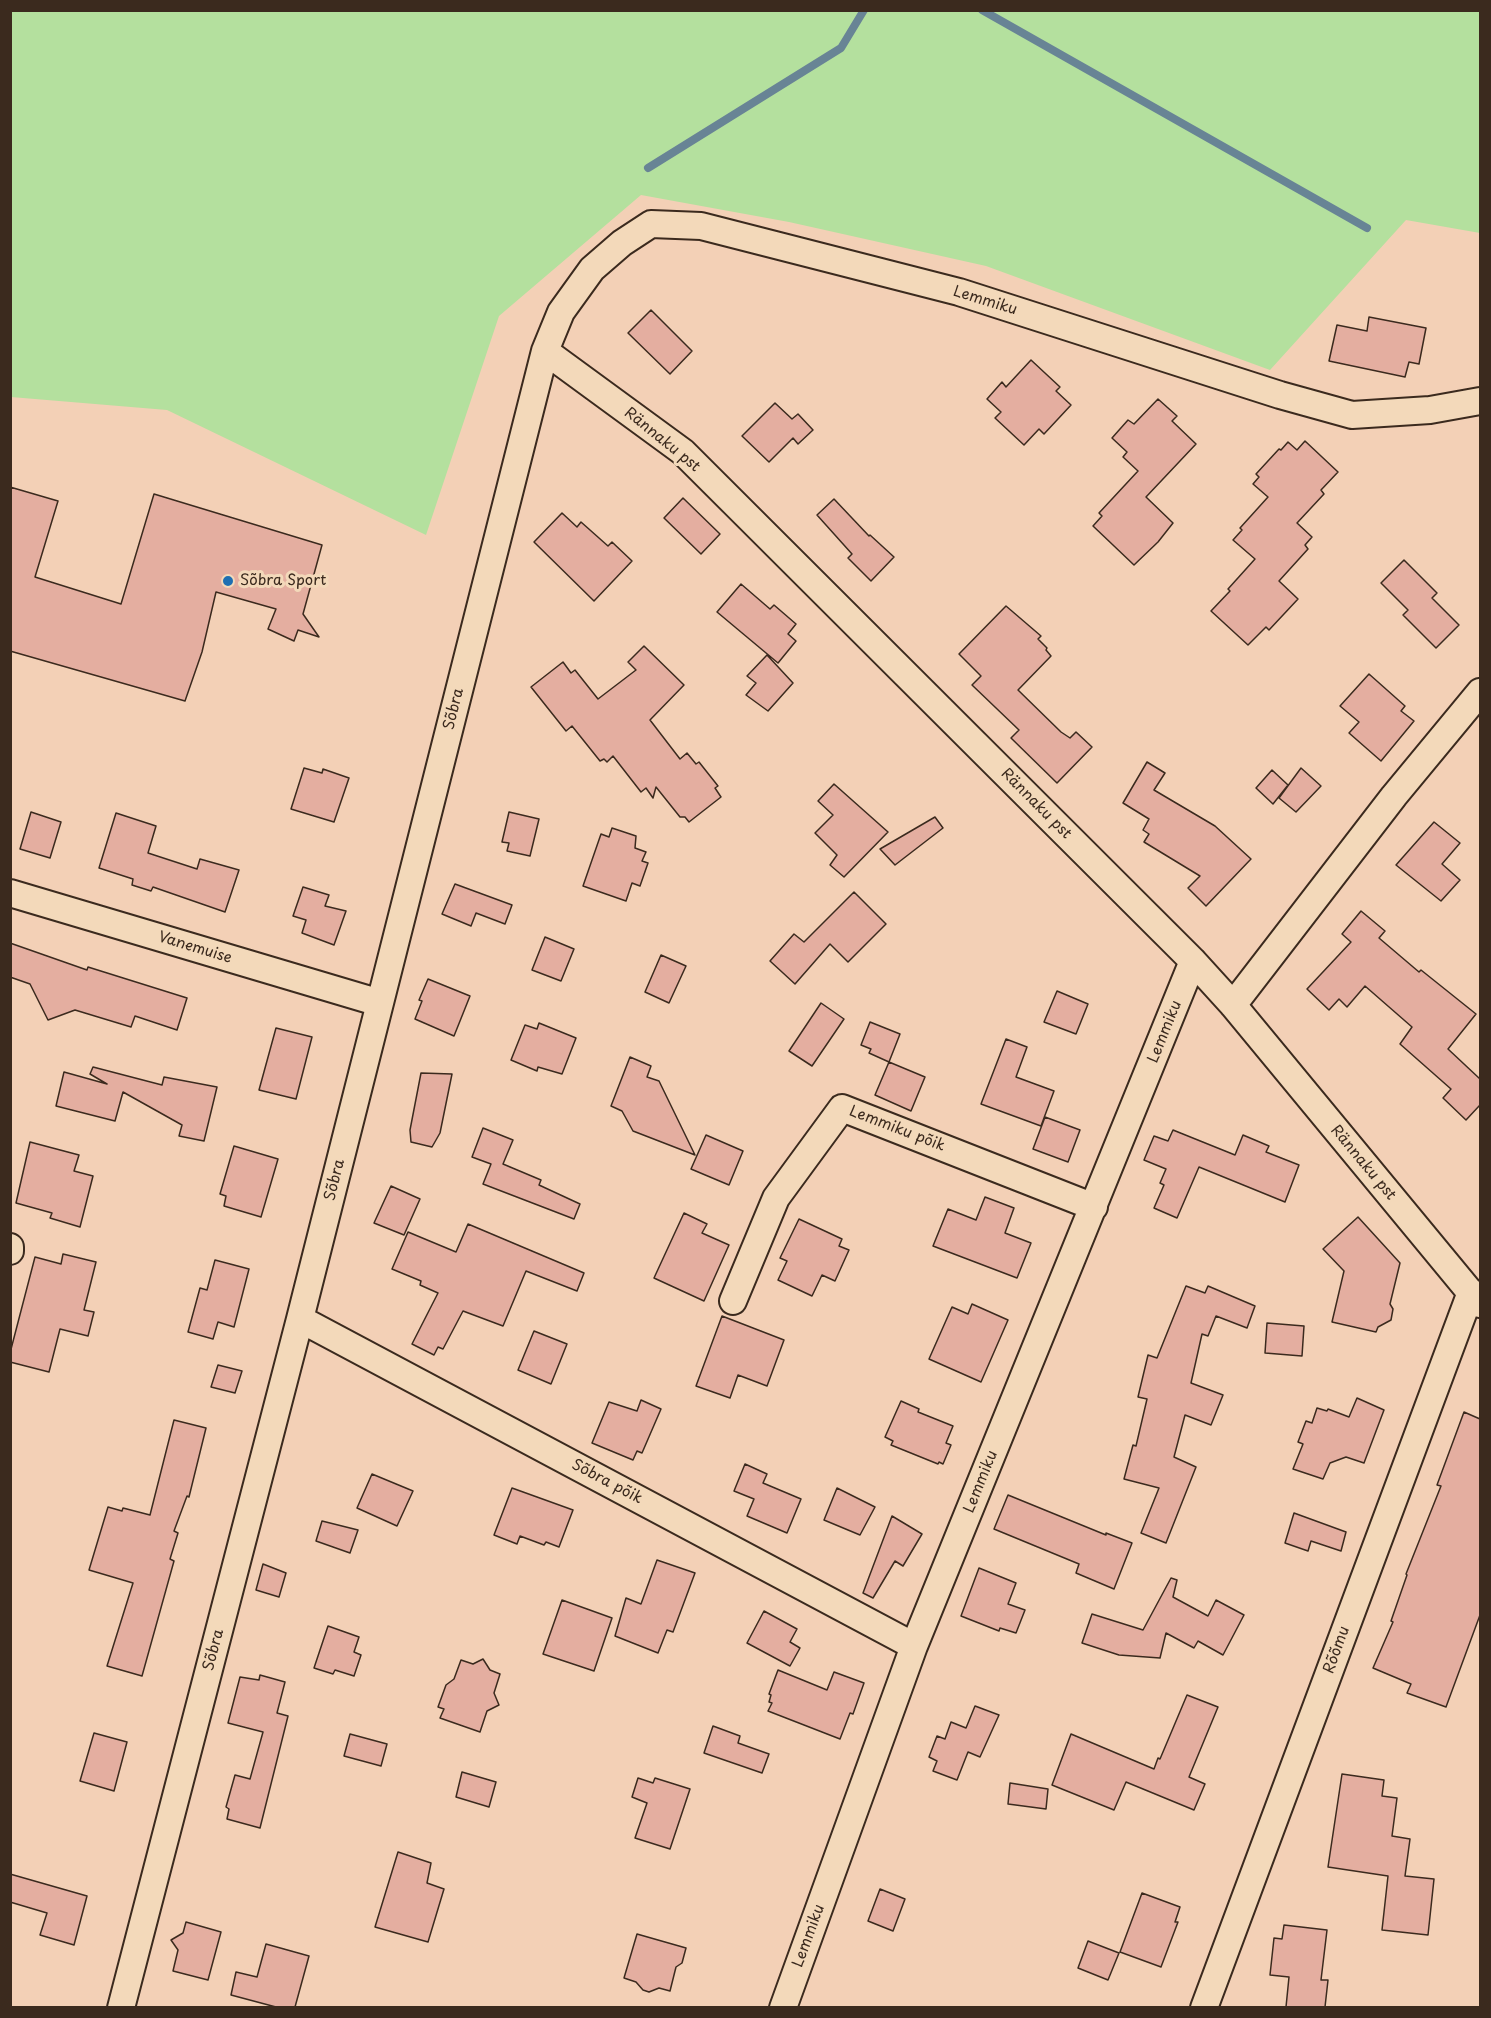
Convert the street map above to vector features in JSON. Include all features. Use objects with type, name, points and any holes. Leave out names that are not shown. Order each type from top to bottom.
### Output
[{"type":"street","name":"Lemmiku","points":[[545,351],[561,312],[592,268],[622,243],[651,224],[701,226],[959,292],[1280,395],[1352,415],[1431,410],[1480,401]]},
{"type":"street","name":"Rännaku pst","points":[[545,351],[683,452],[1193,961],[1233,1005],[1476,1298]]},
{"type":"street","name":"Sõbra","points":[[121,2007],[300,1319],[545,351]]},
{"type":"street","points":[[1233,1005],[1394,796],[1480,692]]},
{"type":"street","name":"Vanemuise","points":[[10,893],[380,1003]]},
{"type":"street","name":"Lemmiku","points":[[783,2007],[914,1646],[1193,961]]},
{"type":"street","name":"Lemmiku põik","points":[[734,1301],[776,1198],[842,1108],[1094,1207]]},
{"type":"street","name":"Rõõmu","points":[[1204,2007],[1476,1298]]},
{"type":"street","name":"Sõbra põik","points":[[300,1319],[914,1646]]},
{"type":"green space","points":[[10,11],[1480,11],[1480,233],[1406,220],[1270,370],[986,266],[789,222],[641,195],[499,316],[426,535],[167,410],[11,397]]},
{"type":"building","points":[[651,310],[692,351],[670,374],[628,333]]},
{"type":"building","points":[[1369,317],[1426,328],[1419,364],[1409,362],[1405,377],[1329,361],[1337,325],[1367,331]]},
{"type":"building","points":[[1031,360],[1060,387],[1056,391],[1071,405],[1044,434],[1039,429],[1024,445],[995,418],[1001,412],[987,399],[1002,382],[1006,387]]},
{"type":"building","points":[[1158,399],[1177,416],[1172,421],[1196,444],[1146,497],[1173,523],[1158,542],[1134,565],[1093,526],[1102,516],[1099,513],[1138,471],[1123,457],[1127,452],[1112,438],[1128,420],[1134,424]]},
{"type":"building","points":[[775,403],[792,419],[798,414],[813,430],[798,444],[793,438],[769,462],[742,436]]},
{"type":"building","points":[[1305,441],[1338,472],[1321,490],[1324,494],[1297,523],[1312,537],[1305,545],[1308,549],[1279,581],[1298,599],[1269,630],[1266,627],[1248,645],[1211,611],[1255,559],[1233,540],[1242,530],[1240,528],[1268,497],[1253,484],[1259,477],[1256,474],[1288,442],[1297,450]]},
{"type":"building","points":[[10,487],[58,501],[35,577],[121,604],[154,494],[322,545],[303,614],[319,637],[298,630],[294,641],[268,629],[276,609],[216,592],[202,652],[185,701],[10,651]]},
{"type":"building","points":[[683,498],[720,534],[701,554],[664,518]]},
{"type":"building","points":[[834,499],[869,536],[894,557],[871,581],[848,558],[852,554],[817,515]]},
{"type":"building","points":[[562,513],[577,527],[581,522],[608,546],[612,542],[632,561],[594,601],[534,542]]},
{"type":"building","points":[[1404,560],[1437,593],[1432,598],[1459,625],[1436,648],[1403,615],[1408,610],[1381,583]]},
{"type":"building","points":[[741,584],[770,609],[774,605],[796,624],[788,634],[796,641],[778,663],[717,612]]},
{"type":"building","points":[[1006,606],[1041,636],[1038,639],[1051,656],[1018,690],[1061,732],[1070,738],[1076,732],[1092,747],[1057,783],[1011,738],[1019,730],[972,685],[981,676],[959,654]]},
{"type":"building","points":[[644,646],[684,685],[650,720],[680,759],[687,753],[696,764],[699,762],[718,786],[715,788],[721,797],[689,822],[685,817],[680,817],[656,787],[653,798],[646,788],[641,792],[613,756],[607,762],[604,759],[600,761],[572,726],[566,731],[531,687],[563,662],[571,673],[575,670],[598,699],[636,670],[628,662]]},
{"type":"building","points":[[767,655],[793,683],[768,711],[746,695],[756,683],[747,676]]},
{"type":"building","points":[[1369,674],[1405,706],[1401,711],[1414,721],[1381,761],[1349,733],[1359,722],[1340,706]]},
{"type":"building","points":[[1147,762],[1165,773],[1154,790],[1215,826],[1251,859],[1206,906],[1188,888],[1200,876],[1144,842],[1149,834],[1143,830],[1149,819],[1123,803]]},
{"type":"building","points":[[304,768],[322,773],[323,769],[349,778],[334,822],[291,809]]},
{"type":"building","points":[[1301,768],[1321,786],[1296,812],[1279,798]]},
{"type":"building","points":[[1272,770],[1288,785],[1273,804],[1256,788]]},
{"type":"building","points":[[834,784],[888,832],[844,877],[830,865],[837,855],[815,833],[833,815],[818,801]]},
{"type":"building","points":[[31,812],[61,822],[50,858],[20,849]]},
{"type":"building","points":[[509,812],[539,819],[530,856],[507,851],[509,843],[502,842]]},
{"type":"building","points":[[116,813],[156,826],[148,853],[197,869],[200,859],[239,870],[225,912],[153,887],[151,891],[132,885],[133,879],[99,868]]},
{"type":"building","points":[[935,817],[943,828],[895,865],[880,849]]},
{"type":"building","points":[[1434,822],[1460,843],[1442,864],[1460,880],[1441,901],[1396,865]]},
{"type":"building","points":[[612,828],[636,836],[635,848],[646,852],[642,861],[648,863],[640,886],[632,883],[626,901],[583,886],[601,834],[609,837]]},
{"type":"building","points":[[455,884],[512,905],[505,924],[476,913],[471,926],[442,914]]},
{"type":"building","points":[[303,887],[329,895],[325,906],[346,911],[334,945],[302,933],[306,920],[293,916]]},
{"type":"building","points":[[854,892],[886,924],[848,962],[830,944],[795,984],[770,961],[794,934],[804,942]]},
{"type":"building","points":[[1361,911],[1385,931],[1379,938],[1419,972],[1421,970],[1476,1014],[1448,1049],[1480,1079],[1480,1105],[1466,1120],[1443,1098],[1451,1089],[1400,1044],[1412,1027],[1365,986],[1347,1007],[1339,999],[1329,1010],[1307,989],[1351,942],[1342,934]]},
{"type":"building","points":[[545,937],[574,949],[561,981],[532,970]]},
{"type":"building","points":[[10,943],[87,970],[88,967],[187,998],[177,1030],[135,1016],[131,1027],[75,1010],[48,1020],[30,984],[10,977]]},
{"type":"building","points":[[661,955],[686,966],[669,1003],[645,992]]},
{"type":"building","points":[[428,979],[470,996],[454,1036],[415,1019],[422,1001],[419,1000]]},
{"type":"building","points":[[1057,991],[1088,1004],[1076,1034],[1044,1022]]},
{"type":"building","points":[[821,1003],[844,1019],[812,1066],[789,1051]]},
{"type":"building","points":[[870,1022],[900,1034],[889,1062],[869,1053],[871,1049],[861,1045]]},
{"type":"building","points":[[539,1023],[576,1038],[562,1074],[538,1067],[537,1071],[511,1060],[525,1025],[537,1029]]},
{"type":"building","points":[[276,1028],[312,1037],[296,1099],[259,1090]]},
{"type":"building","points":[[1006,1039],[1027,1047],[1016,1077],[1054,1091],[1041,1126],[981,1104]]},
{"type":"building","points":[[630,1057],[651,1066],[647,1077],[659,1081],[695,1155],[633,1131],[622,1111],[611,1106]]},
{"type":"building","points":[[889,1062],[925,1077],[911,1111],[875,1095]]},
{"type":"building","points":[[93,1067],[162,1085],[164,1077],[217,1087],[204,1141],[179,1136],[182,1125],[123,1092],[115,1121],[56,1106],[64,1072],[107,1084],[90,1074]]},
{"type":"building","points":[[421,1073],[452,1074],[440,1133],[432,1147],[411,1142],[410,1130]]},
{"type":"building","points":[[1045,1117],[1080,1130],[1068,1162],[1033,1149]]},
{"type":"building","points":[[483,1128],[513,1140],[503,1164],[541,1180],[539,1185],[580,1204],[574,1219],[483,1184],[491,1164],[472,1157]]},
{"type":"building","points":[[1173,1130],[1235,1155],[1243,1135],[1269,1146],[1266,1152],[1299,1165],[1285,1202],[1199,1167],[1177,1218],[1154,1208],[1164,1185],[1160,1183],[1166,1169],[1144,1160],[1154,1136],[1168,1141]]},
{"type":"building","points":[[706,1135],[743,1151],[729,1185],[691,1169]]},
{"type":"building","points":[[30,1142],[79,1155],[74,1171],[93,1176],[80,1227],[50,1218],[52,1213],[16,1203]]},
{"type":"building","points":[[234,1146],[278,1159],[261,1217],[224,1206],[226,1196],[220,1194]]},
{"type":"building","points":[[391,1186],[420,1199],[404,1235],[374,1223]]},
{"type":"building","points":[[985,1197],[1014,1208],[1005,1233],[1031,1243],[1017,1278],[933,1246],[948,1209],[976,1220]]},
{"type":"building","points":[[684,1213],[707,1224],[702,1233],[729,1245],[704,1301],[654,1278]]},
{"type":"building","points":[[1358,1217],[1400,1263],[1390,1304],[1393,1309],[1391,1320],[1378,1327],[1376,1332],[1332,1322],[1344,1271],[1323,1249]]},
{"type":"building","points":[[799,1219],[842,1239],[839,1246],[849,1250],[835,1281],[822,1275],[812,1296],[778,1280],[787,1261],[780,1258]]},
{"type":"building","points":[[468,1224],[584,1273],[577,1291],[526,1271],[503,1326],[463,1311],[443,1349],[438,1347],[434,1355],[412,1344],[438,1293],[420,1285],[421,1281],[392,1269],[408,1232],[456,1252]]},
{"type":"building","points":[[63,1254],[96,1262],[84,1310],[94,1312],[88,1336],[60,1329],[49,1372],[10,1362],[10,1353],[35,1257],[61,1264]]},
{"type":"building","points":[[215,1260],[249,1269],[234,1327],[218,1322],[213,1339],[188,1332],[200,1288],[207,1290]]},
{"type":"building","points":[[1186,1286],[1205,1293],[1208,1286],[1255,1306],[1247,1328],[1216,1316],[1208,1336],[1202,1334],[1191,1383],[1223,1395],[1211,1425],[1185,1415],[1174,1457],[1196,1467],[1166,1543],[1141,1533],[1159,1488],[1124,1479],[1133,1445],[1136,1446],[1147,1399],[1138,1397],[1148,1355],[1157,1358]]},
{"type":"building","points":[[972,1304],[1008,1320],[981,1382],[929,1359],[952,1307],[968,1314]]},
{"type":"building","points":[[722,1316],[784,1340],[767,1386],[738,1375],[730,1398],[696,1386]]},
{"type":"building","points":[[1267,1323],[1304,1326],[1302,1356],[1265,1353]]},
{"type":"building","points":[[534,1331],[567,1344],[551,1384],[518,1370]]},
{"type":"building","points":[[218,1365],[242,1371],[235,1393],[211,1387]]},
{"type":"building","points":[[1357,1398],[1384,1410],[1364,1463],[1346,1457],[1330,1463],[1323,1479],[1293,1469],[1303,1444],[1298,1442],[1306,1421],[1312,1423],[1317,1408],[1327,1411],[1328,1409],[1349,1417]]},
{"type":"building","points":[[641,1400],[661,1409],[642,1453],[637,1451],[633,1460],[592,1443],[609,1402],[637,1411]]},
{"type":"building","points":[[901,1401],[919,1409],[918,1412],[953,1426],[946,1443],[951,1445],[943,1464],[891,1445],[893,1441],[885,1437]]},
{"type":"building","points":[[1464,1412],[1480,1419],[1480,1615],[1446,1707],[1407,1693],[1411,1684],[1373,1668],[1393,1622],[1391,1621],[1406,1574],[1441,1486],[1437,1485]]},
{"type":"building","points":[[174,1420],[206,1428],[189,1497],[187,1496],[174,1531],[178,1533],[170,1559],[174,1561],[142,1676],[107,1666],[133,1583],[89,1570],[108,1507],[122,1511],[123,1508],[150,1515]]},
{"type":"building","points":[[745,1464],[767,1474],[763,1483],[801,1499],[787,1533],[747,1516],[754,1499],[734,1491]]},
{"type":"building","points":[[372,1474],[413,1491],[397,1526],[357,1508]]},
{"type":"building","points":[[512,1488],[573,1510],[559,1547],[546,1542],[544,1545],[520,1536],[517,1544],[494,1535]]},
{"type":"building","points":[[837,1488],[875,1507],[860,1535],[824,1520]]},
{"type":"building","points":[[1008,1495],[1106,1535],[1106,1533],[1132,1543],[1114,1589],[1076,1573],[1079,1564],[994,1529]]},
{"type":"building","points":[[1294,1513],[1346,1532],[1341,1551],[1311,1541],[1308,1551],[1285,1543]]},
{"type":"building","points":[[892,1516],[922,1534],[903,1566],[895,1561],[873,1598],[863,1593]]},
{"type":"building","points":[[322,1521],[358,1530],[350,1553],[316,1541]]},
{"type":"building","points":[[657,1560],[695,1573],[673,1632],[667,1630],[658,1653],[615,1636],[626,1598],[641,1604]]},
{"type":"building","points":[[263,1564],[286,1573],[279,1597],[256,1590]]},
{"type":"building","points":[[979,1568],[1016,1583],[1008,1604],[1025,1610],[1016,1633],[1000,1628],[999,1631],[961,1616]]},
{"type":"building","points":[[1171,1578],[1177,1580],[1173,1597],[1208,1616],[1216,1600],[1244,1615],[1223,1655],[1198,1641],[1194,1648],[1166,1633],[1160,1658],[1119,1655],[1082,1643],[1092,1614],[1143,1630]]},
{"type":"building","points":[[562,1600],[612,1618],[594,1671],[543,1654]]},
{"type":"building","points":[[764,1611],[797,1629],[790,1642],[800,1648],[790,1666],[747,1643]]},
{"type":"building","points":[[328,1626],[359,1637],[354,1652],[361,1655],[354,1676],[335,1670],[333,1674],[314,1668]]},
{"type":"building","points":[[483,1659],[490,1670],[500,1674],[494,1693],[499,1705],[487,1711],[480,1732],[440,1718],[444,1709],[438,1707],[446,1685],[454,1679],[461,1660],[473,1664]]},
{"type":"building","points":[[778,1670],[827,1690],[834,1672],[864,1683],[853,1714],[850,1713],[840,1739],[768,1711],[772,1703],[769,1702],[771,1695],[769,1694]]},
{"type":"building","points":[[260,1675],[285,1682],[277,1713],[288,1716],[260,1828],[227,1819],[229,1809],[226,1807],[235,1775],[250,1779],[263,1732],[228,1723],[240,1677],[259,1680]]},
{"type":"building","points":[[1187,1695],[1218,1707],[1189,1777],[1205,1784],[1194,1810],[1126,1782],[1114,1810],[1052,1785],[1071,1734],[1154,1769]]},
{"type":"building","points":[[975,1706],[999,1715],[980,1757],[968,1752],[957,1780],[933,1771],[937,1761],[929,1757],[937,1736],[945,1739],[951,1722],[966,1728]]},
{"type":"building","points":[[713,1726],[740,1736],[738,1743],[769,1754],[762,1773],[704,1753]]},
{"type":"building","points":[[94,1733],[127,1742],[114,1791],[80,1781]]},
{"type":"building","points":[[350,1734],[387,1744],[381,1766],[344,1756]]},
{"type":"building","points":[[462,1772],[496,1782],[489,1807],[456,1797]]},
{"type":"building","points":[[1342,1774],[1384,1780],[1382,1796],[1397,1798],[1392,1836],[1410,1839],[1405,1876],[1434,1879],[1428,1935],[1382,1930],[1388,1876],[1328,1867]]},
{"type":"building","points":[[638,1778],[653,1783],[655,1778],[690,1789],[670,1849],[635,1838],[647,1803],[632,1797]]},
{"type":"building","points":[[1010,1783],[1048,1789],[1046,1809],[1008,1804]]},
{"type":"building","points":[[398,1852],[431,1863],[427,1883],[444,1889],[428,1942],[375,1927]]},
{"type":"building","points":[[10,1874],[87,1896],[74,1945],[40,1935],[47,1913],[10,1902]]},
{"type":"building","points":[[880,1889],[905,1899],[893,1931],[868,1921]]},
{"type":"building","points":[[1142,1893],[1180,1907],[1175,1922],[1178,1922],[1161,1967],[1120,1952]]},
{"type":"building","points":[[186,1922],[221,1932],[208,1980],[173,1971],[178,1950],[171,1940],[183,1933]]},
{"type":"building","points":[[1284,1925],[1327,1930],[1321,1980],[1328,1980],[1325,2007],[1286,2007],[1289,1977],[1270,1975],[1274,1938],[1282,1939]]},
{"type":"building","points":[[637,1934],[686,1948],[682,1963],[676,1967],[670,1991],[659,1988],[649,1992],[643,1990],[636,1982],[624,1978]]},
{"type":"building","points":[[1088,1941],[1119,1953],[1108,1980],[1078,1968]]},
{"type":"building","points":[[266,1944],[309,1956],[295,2007],[276,2007],[231,1995],[236,1972],[257,1977]]},
{"type":"waterway","points":[[648,168],[841,48],[864,10]]},
{"type":"waterway","points":[[982,10],[1367,228]]},
{"type":"place","name":"Sõbra Sport","points":[[228,581]]}]
